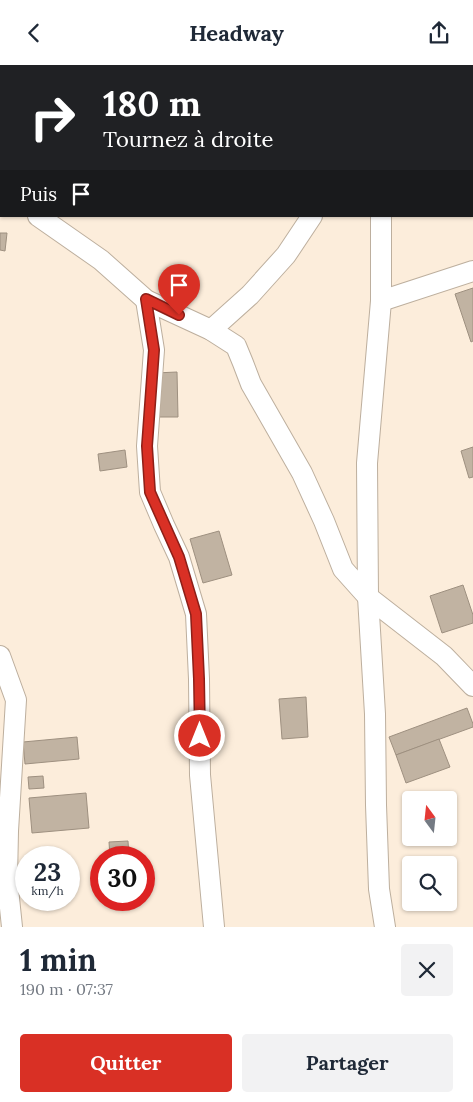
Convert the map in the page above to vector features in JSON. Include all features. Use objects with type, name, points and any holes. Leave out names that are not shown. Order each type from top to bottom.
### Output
[{"type":"street","points":[[39,217],[101,260],[146,299],[211,330],[236,346],[251,384],[302,473],[344,569],[368,597],[444,656],[473,686]]},
{"type":"street","points":[[211,330],[250,295],[286,255],[311,217]]},
{"type":"street","points":[[380,217],[381,301],[367,463],[368,597],[375,713],[379,889],[385,927]]},
{"type":"street","points":[[381,301],[473,271]]},
{"type":"street","points":[[146,299],[154,350],[147,446],[150,492],[179,557],[196,614],[200,775],[214,927]]},
{"type":"street","points":[[0,656],[16,700],[7,737],[7,879],[12,927]]},
{"type":"building","points":[[0,233],[7,233],[5,251],[0,250]]},
{"type":"building","points":[[473,288],[473,341],[471,342],[455,294]]},
{"type":"building","points":[[177,372],[178,417],[156,417],[155,373]]},
{"type":"building","points":[[473,447],[473,477],[469,478],[461,451]]},
{"type":"building","points":[[125,450],[127,467],[100,471],[98,454]]},
{"type":"building","points":[[219,531],[232,575],[203,583],[190,539]]},
{"type":"building","points":[[463,585],[473,615],[473,623],[442,633],[430,596]]},
{"type":"building","points":[[306,697],[308,737],[282,739],[279,699]]},
{"type":"building","points":[[467,708],[473,727],[396,755],[389,737]]},
{"type":"building","points":[[77,737],[79,759],[25,764],[23,742]]},
{"type":"building","points":[[439,739],[450,767],[406,783],[396,755]]},
{"type":"building","points":[[43,776],[44,788],[29,789],[28,777]]},
{"type":"building","points":[[86,793],[89,828],[32,833],[29,798]]},
{"type":"building","points":[[128,841],[128,846],[109,846],[109,842]]},
{"type":"route","points":[[179,315],[146,299],[154,350],[147,446],[150,492],[179,557],[196,614],[200,736]]}]
